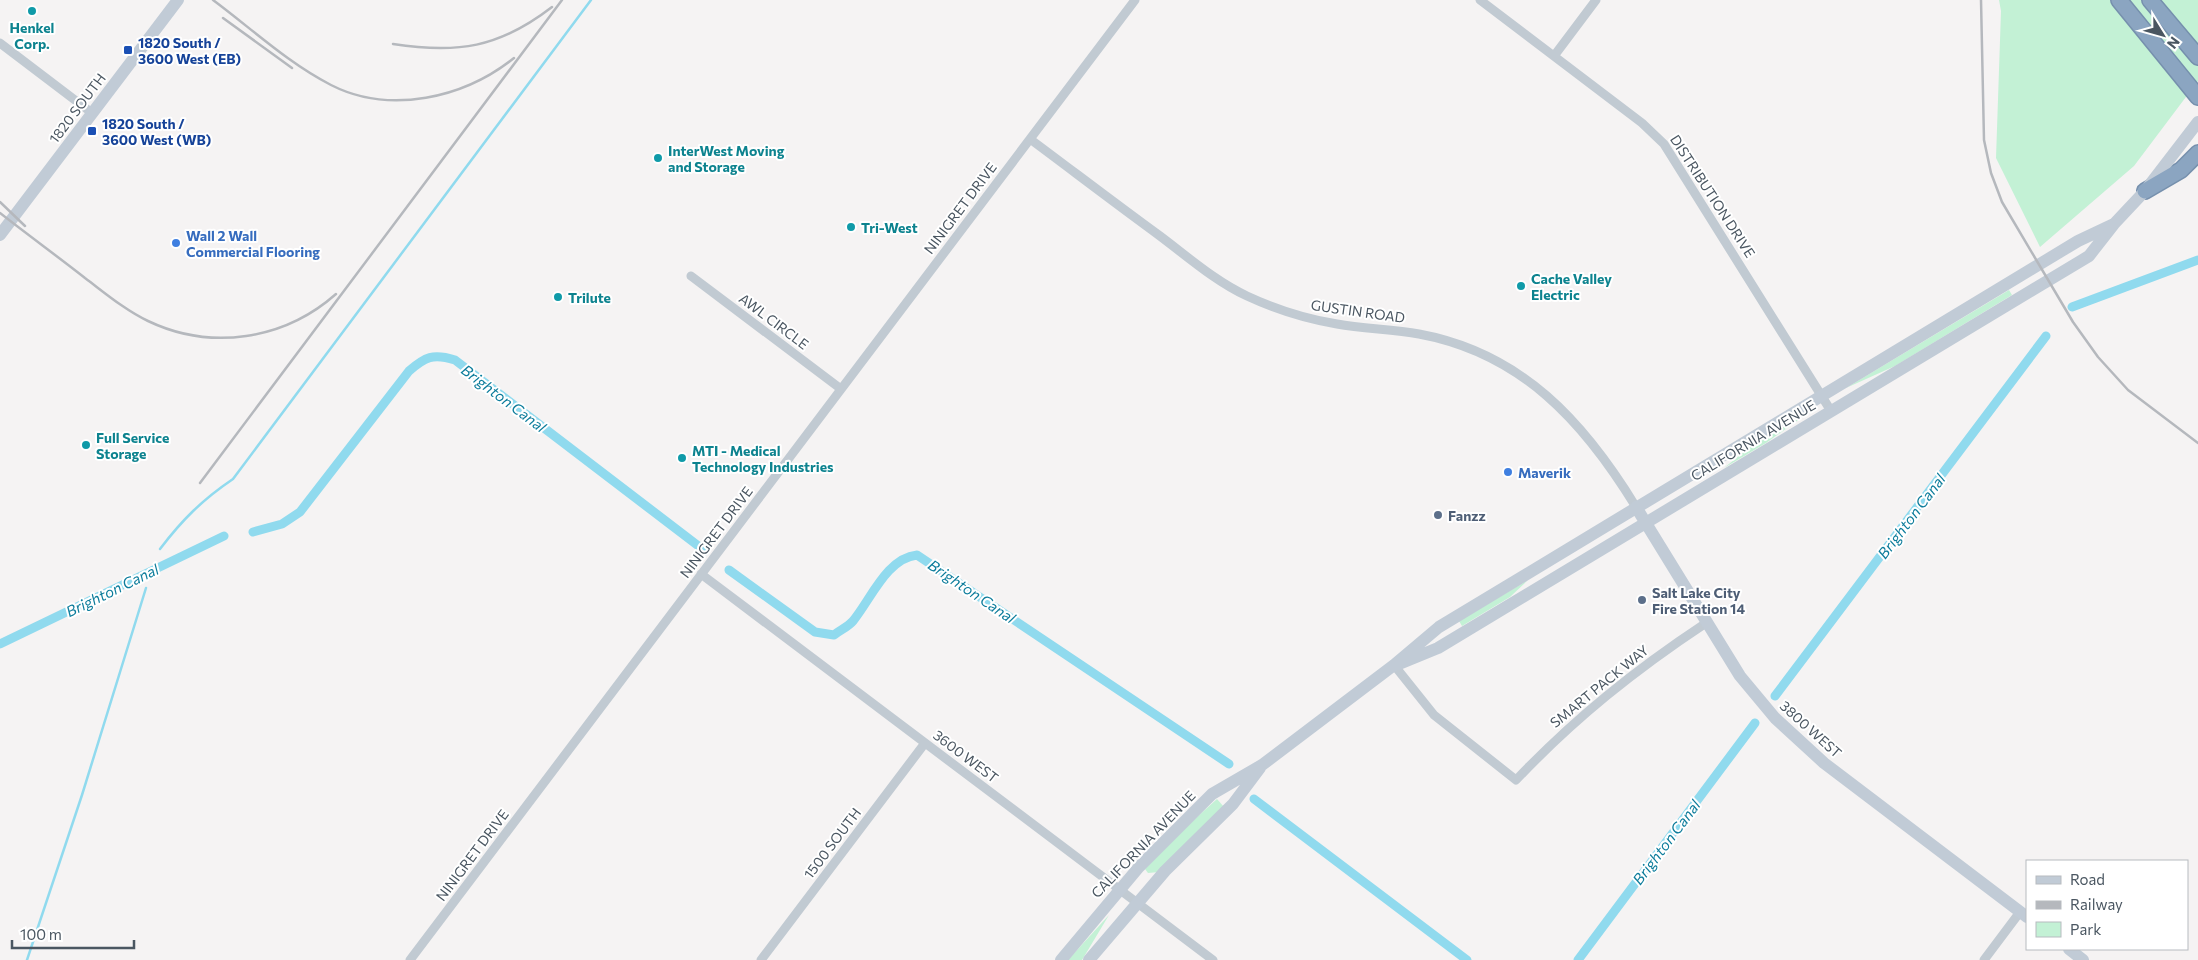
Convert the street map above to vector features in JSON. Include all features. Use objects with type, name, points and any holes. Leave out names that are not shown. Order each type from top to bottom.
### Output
[{"type":"highway","points":[[2118,0],[2198,97]]},
{"type":"highway","points":[[2150,0],[2198,57]]},
{"type":"highway","points":[[2179,33],[2198,46]]},
{"type":"highway","points":[[2145,191],[2180,170],[2198,153]]},
{"type":"main road","name":"1820 SOUTH","points":[[0,235],[178,0]]},
{"type":"main road","name":"CALIFORNIA AVENUE","points":[[1394,665],[1438,648],[2089,256],[2114,224],[2145,191],[2198,122]]},
{"type":"main road","name":"CALIFORNIA AVENUE","points":[[1060,960],[1119,889],[1212,794],[1262,766],[1394,665],[1445,623],[2078,241],[2114,224]]},
{"type":"main road","name":"3800 WEST","points":[[1636,507],[1706,623],[1750,691],[1791,735],[2023,915]]},
{"type":"main road","name":"CALIFORNIA AVENUE","points":[[1088,960],[1136,903],[1233,804],[1262,766]]},
{"type":"main road","points":[[2069,950],[2083,960]]},
{"type":"street","name":"NINIGRET DRIVE","points":[[410,960],[1135,0]]},
{"type":"street","name":"DISTRIBUTION DRIVE","points":[[1480,0],[1642,123],[1664,144],[1831,411]]},
{"type":"street","points":[[1554,56],[1596,0]]},
{"type":"street","points":[[0,43],[92,113]]},
{"type":"street","name":"GUSTIN ROAD","points":[[1030,139],[1207,272],[1246,295],[1283,311],[1319,321],[1338,325],[1380,328],[1441,339],[1486,356],[1515,372],[1539,389],[1576,423],[1591,440],[1636,507]]},
{"type":"street","name":"AWL CIRCLE","points":[[691,276],[841,389]]},
{"type":"street","name":"3600 WEST","points":[[702,574],[1213,960]]},
{"type":"street","name":"SMART PACK WAY","points":[[1394,665],[1434,715],[1516,780],[1565,730],[1604,696],[1654,658],[1706,623]]},
{"type":"street","name":"1500 SOUTH","points":[[761,960],[925,743]]},
{"type":"street","points":[[1984,960],[2023,915]]},
{"type":"green space","points":[[1999,0],[2198,0],[2198,81],[2134,166],[2040,247],[1996,158],[2001,11]]},
{"type":"green space","points":[[2009,290],[2012,295],[1895,366],[1846,388]]},
{"type":"green space","points":[[1808,413],[1766,443],[1724,468],[1751,446]]},
{"type":"green space","points":[[1528,580],[1510,597],[1462,626],[1459,621]]},
{"type":"green space","points":[[1217,799],[1224,807],[1159,872],[1148,873],[1145,869],[1175,837]]},
{"type":"green space","points":[[1109,915],[1082,960],[1068,960]]},
{"type":"waterway","points":[[160,549],[193,511],[233,479],[591,0]]},
{"type":"waterway","name":"Brighton Canal","points":[[2072,307],[2198,260]]},
{"type":"waterway","name":"Brighton Canal","points":[[1775,696],[2046,336]]},
{"type":"waterway","name":"Brighton Canal","points":[[253,532],[282,524],[300,512],[409,371],[420,362],[430,358],[441,357],[455,360],[705,551]]},
{"type":"waterway","name":"Brighton Canal","points":[[0,644],[224,536]]},
{"type":"waterway","name":"Brighton Canal","points":[[729,570],[815,632],[834,635],[853,621],[888,571],[906,558],[917,555],[1229,764]]},
{"type":"waterway","points":[[27,960],[82,795],[146,588]]},
{"type":"waterway","name":"Brighton Canal","points":[[1578,960],[1755,723]]},
{"type":"waterway","name":"Brighton Canal","points":[[1254,799],[1467,960]]},
{"type":"railway","points":[[213,0],[300,67],[331,85],[354,94],[377,99],[402,100],[426,98],[450,92],[494,72],[514,58]]},
{"type":"railway","points":[[200,483],[562,0]]},
{"type":"railway","points":[[1981,0],[1984,140],[1991,173],[2002,202],[2073,322],[2098,357],[2128,390],[2198,443]]},
{"type":"railway","points":[[393,44],[437,48],[477,45],[514,31],[533,21],[552,7]]},
{"type":"railway","points":[[223,18],[292,68]]},
{"type":"railway","points":[[0,202],[25,226]]},
{"type":"railway","points":[[0,213],[123,307],[148,321],[172,330],[197,336],[221,338],[246,336],[270,331],[294,322],[316,310],[336,294]]},
{"type":"place","name":"Henkel Corp.","points":[[32,11]]},
{"type":"place","name":"1820 South / 3600 West (EB)","points":[[128,50]]},
{"type":"place","name":"1820 South / 3600 West (WB)","points":[[92,131]]},
{"type":"place","name":"InterWest Moving and Storage","points":[[658,158]]},
{"type":"place","name":"Tri-West","points":[[851,227]]},
{"type":"place","name":"Wall 2 Wall Commercial Flooring","points":[[176,243]]},
{"type":"place","name":"Cache Valley Electric","points":[[1521,286]]},
{"type":"place","name":"Trilute","points":[[558,297]]},
{"type":"place","name":"Full Service Storage","points":[[86,445]]},
{"type":"place","name":"MTI - Medical Technology Industries","points":[[682,458]]},
{"type":"place","name":"Maverik","points":[[1508,472]]},
{"type":"place","name":"Fanzz","points":[[1438,515]]},
{"type":"place","name":"Salt Lake City Fire Station 14","points":[[1642,600]]}]
